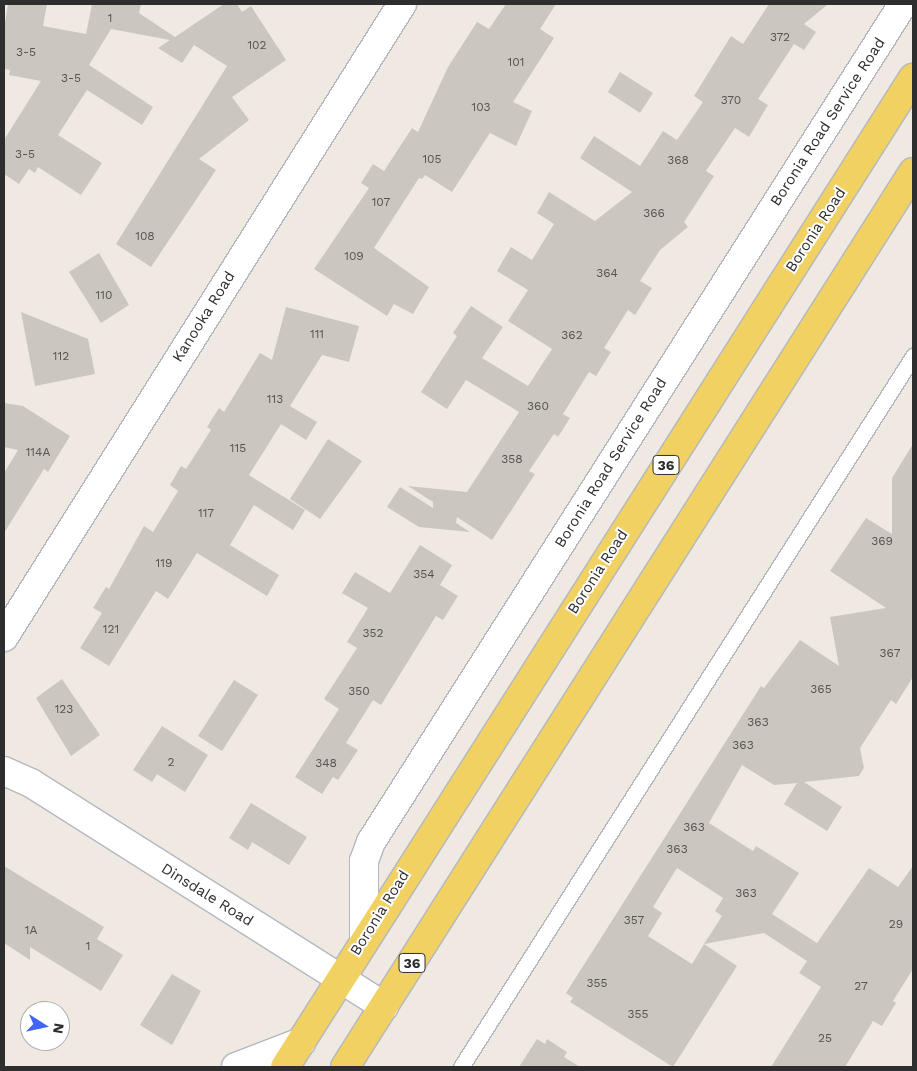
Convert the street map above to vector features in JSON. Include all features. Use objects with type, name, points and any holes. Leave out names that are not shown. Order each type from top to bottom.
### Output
[{"type":"main road","name":"Boronia Road","points":[[285,1067],[364,938],[913,78]]},
{"type":"main road","name":"36","points":[[346,1067],[913,172]]},
{"type":"street","name":"Kanooka Road","points":[[5,633],[402,4]]},
{"type":"street","name":"Boronia Road Service Road","points":[[364,938],[364,861],[371,842],[903,4]]},
{"type":"street","name":"Dinsdale Road","points":[[4,754],[31,783]]},
{"type":"street","name":"Dinsdale Road","points":[[4,771],[31,783],[384,1006]]},
{"type":"street","points":[[236,1067],[300,1042]]},
{"type":"lane","points":[[461,1067],[913,356]]},
{"type":"building","points":[[8,4],[47,4],[43,26],[86,34],[92,4],[141,4],[139,13],[175,37],[224,4],[237,4],[242,12],[251,6],[286,60],[232,97],[249,120],[199,159],[216,170],[151,267],[116,244],[227,66],[194,45],[182,63],[158,48],[170,40],[111,29],[89,65],[153,107],[142,125],[87,90],[58,135],[102,163],[81,195],[38,167],[35,173],[29,169],[19,184],[4,174],[4,140],[41,81],[9,75],[10,70],[4,69],[4,29]]},
{"type":"building","points":[[506,4],[556,4],[540,29],[554,38],[513,102],[532,111],[516,146],[490,133],[452,192],[425,175],[422,179],[419,178],[374,248],[429,287],[413,314],[394,304],[387,316],[314,269],[369,188],[361,183],[373,164],[384,171],[412,128],[418,132],[448,67],[477,22],[489,29]]},
{"type":"building","points":[[769,4],[828,4],[804,24],[816,32],[804,50],[794,44],[758,99],[768,105],[749,137],[735,128],[706,171],[714,176],[684,222],[688,227],[660,250],[640,281],[652,288],[635,315],[628,310],[604,348],[611,352],[596,376],[589,372],[563,414],[570,418],[558,437],[554,434],[529,471],[535,474],[492,540],[457,517],[456,523],[470,532],[419,527],[387,507],[400,487],[433,508],[433,502],[408,486],[467,492],[519,412],[466,380],[447,409],[421,392],[457,336],[453,333],[471,306],[503,327],[482,358],[528,386],[552,349],[508,321],[528,290],[497,271],[511,247],[532,260],[554,224],[537,213],[549,192],[595,221],[632,192],[580,158],[594,136],[640,166],[663,131],[677,140],[703,102],[694,96],[731,36],[743,44]]},
{"type":"building","points":[[620,72],[653,93],[640,113],[608,92]]},
{"type":"building","points":[[99,253],[129,305],[101,323],[69,272]]},
{"type":"building","points":[[286,307],[359,326],[349,362],[322,355],[290,406],[317,422],[306,440],[281,424],[249,475],[305,510],[293,530],[254,505],[230,545],[279,575],[267,596],[197,553],[168,599],[156,591],[109,666],[80,648],[102,613],[93,608],[106,587],[109,589],[144,526],[153,532],[178,491],[170,485],[181,466],[186,469],[211,430],[207,427],[219,408],[224,412],[260,353],[272,360]]},
{"type":"building","points":[[21,312],[88,339],[95,374],[35,386]]},
{"type":"building","points":[[4,403],[23,406],[70,436],[48,472],[44,469],[4,533],[4,473],[18,450],[4,447]]},
{"type":"building","points":[[328,439],[362,461],[320,519],[290,499]]},
{"type":"building","points":[[913,444],[913,677],[896,704],[891,700],[860,748],[864,768],[859,776],[804,782],[842,807],[827,831],[784,804],[797,783],[774,785],[742,765],[709,823],[753,851],[756,846],[799,873],[772,914],[817,943],[869,868],[898,887],[913,866],[913,969],[893,1001],[896,1003],[882,1026],[873,1021],[845,1067],[771,1067],[821,987],[799,973],[807,961],[764,933],[704,944],[737,966],[673,1067],[570,1002],[573,998],[566,993],[761,686],[764,688],[800,640],[839,666],[830,617],[886,608],[830,571],[866,518],[892,534],[892,478]],"holes":[[[677,868],[723,898],[715,911],[722,916],[692,964],[648,936],[662,913],[653,907]]]},
{"type":"building","points":[[420,545],[452,565],[440,585],[458,596],[443,620],[436,616],[381,705],[373,700],[346,743],[358,750],[338,780],[333,777],[322,794],[295,777],[339,709],[324,699],[357,648],[347,642],[368,608],[342,593],[355,572],[390,593]]},
{"type":"building","points":[[62,679],[100,735],[71,756],[36,698]]},
{"type":"building","points":[[234,680],[258,695],[222,751],[198,736]]},
{"type":"building","points":[[162,726],[208,755],[185,792],[157,774],[152,782],[133,770]]},
{"type":"building","points":[[251,803],[307,837],[289,865],[252,842],[248,850],[229,838]]},
{"type":"building","points":[[4,866],[104,927],[97,939],[123,955],[101,991],[30,947],[30,960],[4,943]]},
{"type":"building","points":[[172,974],[201,991],[172,1045],[140,1025]]},
{"type":"building","points":[[537,1039],[545,1044],[547,1039],[567,1052],[564,1057],[580,1067],[519,1067]]}]
